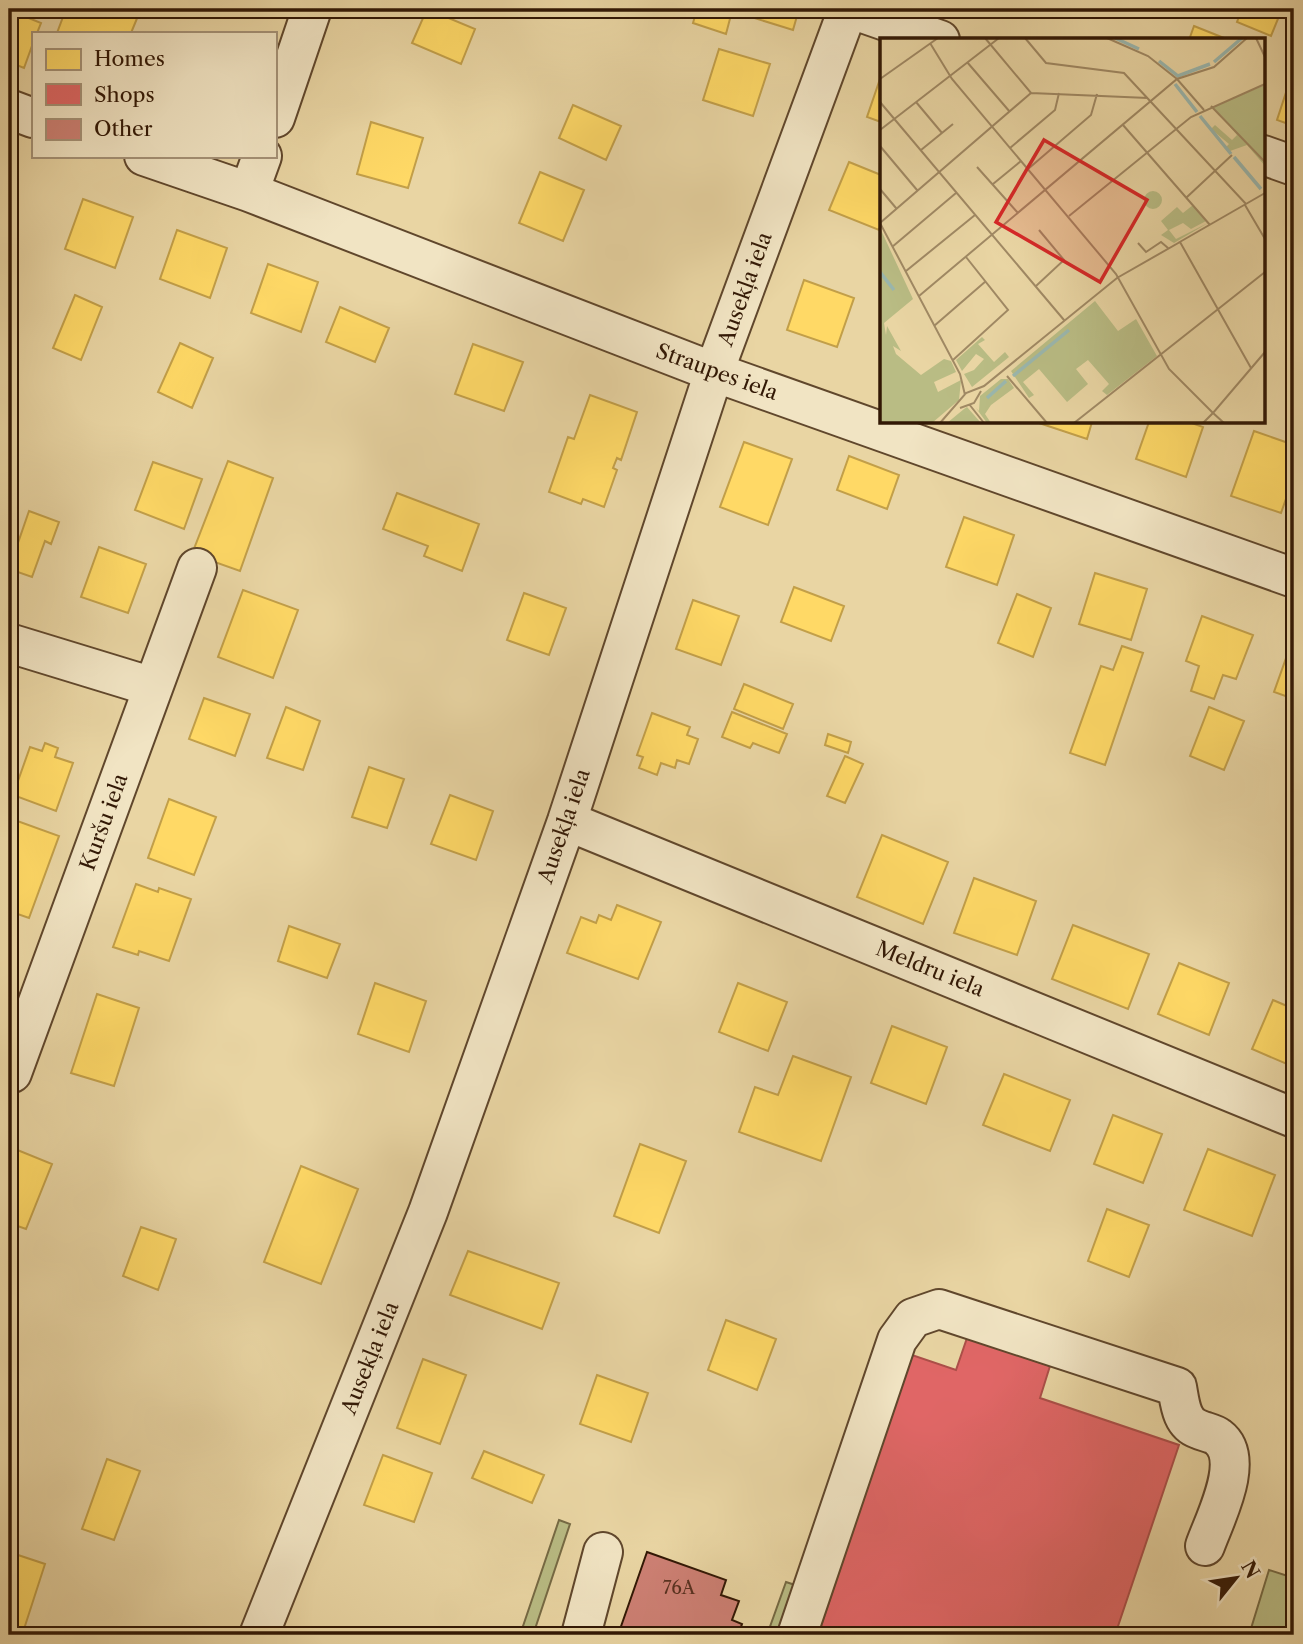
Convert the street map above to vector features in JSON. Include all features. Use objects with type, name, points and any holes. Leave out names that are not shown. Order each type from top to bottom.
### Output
[{"type":"street","points":[[276,115],[312,9]]},
{"type":"street","points":[[850,9],[934,38]]},
{"type":"street","name":"Ausekļa iela","points":[[258,1635],[428,1212],[567,821],[714,372],[850,9]]},
{"type":"street","points":[[9,109],[32,118]]},
{"type":"street","points":[[1264,155],[1294,166]]},
{"type":"street","name":"Straupes iela","points":[[150,158],[249,192],[714,372],[1294,578]]},
{"type":"street","points":[[249,192],[261,158]]},
{"type":"street","name":"Kuršu iela","points":[[9,1072],[12,1073],[197,569]]},
{"type":"street","points":[[9,643],[153,687]]},
{"type":"street","name":"Meldru iela","points":[[567,821],[1294,1118]]},
{"type":"street","points":[[797,1635],[897,1340],[913,1318],[939,1309],[1177,1387],[1181,1410],[1190,1427],[1219,1437],[1231,1457],[1229,1481],[1205,1546]]},
{"type":"street","points":[[581,1635],[603,1552]]},
{"type":"green space","points":[[559,1520],[570,1524],[533,1635],[520,1635]]},
{"type":"green space","points":[[1269,1570],[1294,1578],[1294,1635],[1249,1635]]},
{"type":"green space","points":[[786,1582],[795,1585],[778,1635],[767,1635]]},
{"type":"building: Homes","points":[[66,9],[119,9],[138,16],[131,32],[57,32]]},
{"type":"building: Homes","points":[[427,9],[475,29],[461,64],[412,43]]},
{"type":"building: Homes","points":[[697,9],[799,9],[793,30],[732,11],[726,34],[693,23]]},
{"type":"building: Homes","points":[[1242,9],[1282,9],[1271,36],[1237,22]]},
{"type":"building: Homes","points":[[9,10],[41,23],[37,32],[32,32],[32,46],[24,68],[9,62]]},
{"type":"building: Homes","points":[[1194,26],[1224,38],[1190,38]]},
{"type":"building: Homes","points":[[719,49],[770,64],[753,116],[703,100]]},
{"type":"building: Homes","points":[[1294,68],[1294,126],[1277,120]]},
{"type":"building: Homes","points":[[880,79],[880,122],[867,117]]},
{"type":"building: Homes","points":[[573,105],[621,126],[606,160],[559,138]]},
{"type":"building: Homes","points":[[371,122],[423,138],[408,188],[357,174]]},
{"type":"building: Homes","points":[[849,162],[880,175],[879,230],[829,210]]},
{"type":"building: Homes","points":[[540,172],[584,190],[563,241],[519,223]]},
{"type":"building: Homes","points":[[83,199],[133,217],[115,268],[65,249]]},
{"type":"building: Homes","points":[[177,230],[227,248],[210,298],[160,279]]},
{"type":"building: Homes","points":[[268,264],[318,282],[301,332],[251,313]]},
{"type":"building: Homes","points":[[804,280],[854,298],[837,347],[787,330]]},
{"type":"building: Homes","points":[[75,295],[102,307],[81,360],[53,348]]},
{"type":"building: Homes","points":[[340,307],[389,328],[375,362],[326,342]]},
{"type":"building: Homes","points":[[180,343],[213,358],[192,408],[158,392]]},
{"type":"building: Homes","points":[[473,344],[523,362],[504,411],[455,394]]},
{"type":"building: Homes","points":[[590,395],[637,412],[621,460],[617,458],[613,468],[617,470],[604,507],[583,499],[581,504],[549,492],[568,437],[574,439]]},
{"type":"building: Homes","points":[[1042,424],[1091,424],[1087,439]]},
{"type":"building: Homes","points":[[1148,424],[1195,424],[1203,427],[1186,477],[1136,459]]},
{"type":"building: Homes","points":[[1254,431],[1294,445],[1294,476],[1281,513],[1231,496]]},
{"type":"building: Homes","points":[[744,442],[792,459],[768,525],[720,507]]},
{"type":"building: Homes","points":[[849,456],[899,475],[887,509],[837,490]]},
{"type":"building: Homes","points":[[228,461],[273,478],[240,571],[192,554]]},
{"type":"building: Homes","points":[[153,462],[202,479],[184,529],[135,510]]},
{"type":"building: Homes","points":[[397,493],[479,524],[462,571],[424,556],[428,546],[383,529]]},
{"type":"building: Homes","points":[[29,511],[59,522],[51,544],[45,541],[32,577],[9,569]]},
{"type":"building: Homes","points":[[964,517],[1014,535],[997,585],[946,567]]},
{"type":"building: Homes","points":[[99,547],[146,564],[128,613],[81,597]]},
{"type":"building: Homes","points":[[1095,573],[1147,589],[1131,640],[1079,624]]},
{"type":"building: Homes","points":[[794,587],[844,606],[831,641],[781,622]]},
{"type":"building: Homes","points":[[243,590],[298,610],[273,678],[218,657]]},
{"type":"building: Homes","points":[[524,593],[566,608],[549,655],[507,640]]},
{"type":"building: Homes","points":[[1017,594],[1051,608],[1033,657],[998,643]]},
{"type":"building: Homes","points":[[693,600],[739,616],[721,665],[676,649]]},
{"type":"building: Homes","points":[[1202,616],[1253,635],[1236,679],[1223,675],[1214,699],[1191,691],[1199,666],[1186,661]]},
{"type":"building: Homes","points":[[1122,646],[1143,653],[1105,765],[1070,753],[1101,666],[1113,670]]},
{"type":"building: Homes","points":[[1290,647],[1294,649],[1294,699],[1274,692]]},
{"type":"building: Homes","points":[[744,684],[793,704],[783,729],[734,709]]},
{"type":"building: Homes","points":[[204,698],[250,714],[235,756],[189,739]]},
{"type":"building: Homes","points":[[286,707],[320,721],[303,770],[267,758]]},
{"type":"building: Homes","points":[[1209,707],[1244,721],[1224,770],[1190,756]]},
{"type":"building: Homes","points":[[732,712],[787,734],[779,753],[753,743],[750,748],[722,737]]},
{"type":"building: Homes","points":[[652,713],[690,727],[687,735],[698,739],[689,764],[677,760],[675,768],[661,763],[657,775],[639,768],[643,757],[637,755]]},
{"type":"building: Homes","points":[[828,734],[851,742],[848,753],[825,745]]},
{"type":"building: Homes","points":[[45,743],[58,748],[55,757],[73,763],[56,811],[13,795],[30,747],[42,751]]},
{"type":"building: Homes","points":[[845,756],[863,764],[845,803],[827,796]]},
{"type":"building: Homes","points":[[369,767],[404,779],[387,828],[352,817]]},
{"type":"building: Homes","points":[[450,795],[493,811],[476,860],[431,844]]},
{"type":"building: Homes","points":[[169,799],[216,817],[194,875],[148,858]]},
{"type":"building: Homes","points":[[9,818],[59,836],[29,918],[9,911]]},
{"type":"building: Homes","points":[[882,835],[948,862],[923,924],[857,897]]},
{"type":"building: Homes","points":[[974,878],[1036,901],[1017,955],[954,933]]},
{"type":"building: Homes","points":[[136,884],[158,892],[159,888],[191,899],[169,961],[139,951],[138,955],[113,947]]},
{"type":"building: Homes","points":[[617,905],[661,922],[638,979],[567,953],[581,917],[596,923],[599,915],[611,920]]},
{"type":"building: Homes","points":[[1073,925],[1149,954],[1128,1009],[1052,979]]},
{"type":"building: Homes","points":[[289,926],[340,944],[327,978],[278,961]]},
{"type":"building: Homes","points":[[1179,963],[1229,983],[1209,1035],[1158,1014]]},
{"type":"building: Homes","points":[[375,983],[426,1001],[409,1052],[358,1034]]},
{"type":"building: Homes","points":[[738,983],[787,1002],[768,1051],[719,1032]]},
{"type":"building: Homes","points":[[97,994],[139,1008],[114,1086],[71,1073]]},
{"type":"building: Homes","points":[[1273,1000],[1294,1009],[1294,1067],[1252,1049]]},
{"type":"building: Homes","points":[[892,1026],[947,1047],[926,1104],[871,1083]]},
{"type":"building: Homes","points":[[793,1056],[851,1077],[821,1161],[739,1132],[755,1087],[778,1095]]},
{"type":"building: Homes","points":[[1004,1074],[1070,1100],[1050,1151],[983,1125]]},
{"type":"building: Homes","points":[[1113,1115],[1162,1134],[1143,1183],[1094,1164]]},
{"type":"building: Homes","points":[[640,1144],[686,1161],[659,1233],[614,1216]]},
{"type":"building: Homes","points":[[10,1147],[52,1164],[26,1229],[9,1223]]},
{"type":"building: Homes","points":[[1208,1149],[1275,1175],[1252,1236],[1184,1210]]},
{"type":"building: Homes","points":[[301,1166],[358,1189],[321,1284],[264,1262]]},
{"type":"building: Homes","points":[[1107,1209],[1149,1225],[1129,1277],[1088,1261]]},
{"type":"building: Homes","points":[[141,1227],[176,1239],[158,1290],[123,1276]]},
{"type":"building: Homes","points":[[468,1251],[559,1283],[542,1329],[450,1295]]},
{"type":"building: Homes","points":[[726,1320],[776,1339],[757,1390],[708,1370]]},
{"type":"building: Homes","points":[[423,1359],[466,1375],[440,1444],[397,1428]]},
{"type":"building: Homes","points":[[597,1375],[648,1393],[631,1442],[580,1424]]},
{"type":"building: Homes","points":[[484,1451],[544,1475],[532,1503],[472,1478]]},
{"type":"building: Homes","points":[[383,1455],[432,1473],[414,1522],[364,1505]]},
{"type":"building: Homes","points":[[107,1459],[140,1471],[114,1540],[82,1529]]},
{"type":"building: Homes","points":[[9,1552],[45,1564],[24,1629],[9,1624]]},
{"type":"building: Shops","points":[[967,1338],[1050,1366],[1040,1398],[1179,1445],[1115,1635],[818,1635],[912,1355],[956,1370]]},
{"type":"building: Other","points":[[647,1552],[726,1580],[721,1595],[739,1601],[732,1620],[742,1624],[738,1635],[618,1635]]}]
